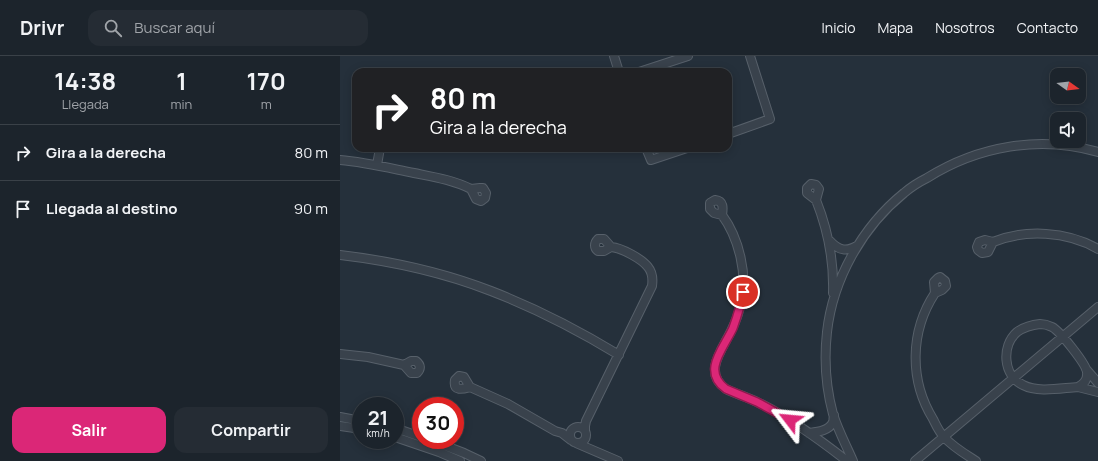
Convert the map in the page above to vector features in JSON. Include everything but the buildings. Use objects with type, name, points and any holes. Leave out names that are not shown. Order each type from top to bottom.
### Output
[{"type":"street","points":[[614,56],[618,68]]},
{"type":"street","points":[[651,68],[688,56]]},
{"type":"street","points":[[732,133],[770,119],[750,56]]},
{"type":"street","points":[[853,461],[841,434],[831,403],[826,365],[827,332],[840,279],[858,245],[879,218],[904,193],[938,171],[964,159],[996,148],[1052,144],[1098,152]]},
{"type":"street","points":[[377,165],[379,152]]},
{"type":"street","points":[[648,152],[651,160],[675,152]]},
{"type":"street","points":[[340,160],[377,165],[449,181],[471,189]]},
{"type":"street","points":[[816,200],[830,241],[833,275],[833,303]]},
{"type":"street","points":[[722,215],[736,240],[740,253],[744,280],[737,317],[716,361],[716,379],[726,389],[757,402],[790,420],[847,461]]},
{"type":"street","points":[[993,242],[1016,235],[1048,234],[1078,240],[1098,249]]},
{"type":"street","points":[[830,241],[834,246],[846,250],[858,245]]},
{"type":"street","points":[[581,431],[570,432],[570,437],[573,441],[581,443],[581,431],[652,286],[653,278],[648,266],[639,259],[622,250],[611,247]]},
{"type":"street","points":[[340,255],[409,266],[490,290],[591,338],[619,355]]},
{"type":"street","points":[[935,293],[918,329],[916,344],[916,368],[922,396],[943,437],[964,454],[976,461]]},
{"type":"street","points":[[915,461],[1098,307]]},
{"type":"street","points":[[1098,383],[1063,337],[1051,326],[1046,324],[1031,325],[1018,331],[1010,342],[1006,355],[1008,370],[1017,382],[1031,388],[1039,389],[1078,387],[1098,392]]},
{"type":"street","points":[[340,354],[368,357],[404,366]]},
{"type":"street","points":[[1078,387],[1084,384],[1086,380],[1086,369]]},
{"type":"street","points":[[470,387],[508,404],[562,433],[573,441],[618,461]]},
{"type":"street","points":[[809,433],[825,430],[833,422],[834,414]]},
{"type":"street","points":[[340,417],[352,419]]},
{"type":"street","points":[[340,426],[352,428]]},
{"type":"street","points":[[562,433],[581,431]]},
{"type":"street","points":[[581,431],[596,452]]},
{"type":"street","points":[[404,440],[460,461]]},
{"type":"street","points":[[455,449],[480,461]]},
{"type":"route","points":[[743,292],[733,328],[716,361],[716,379],[726,389],[757,402],[790,420]]}]
